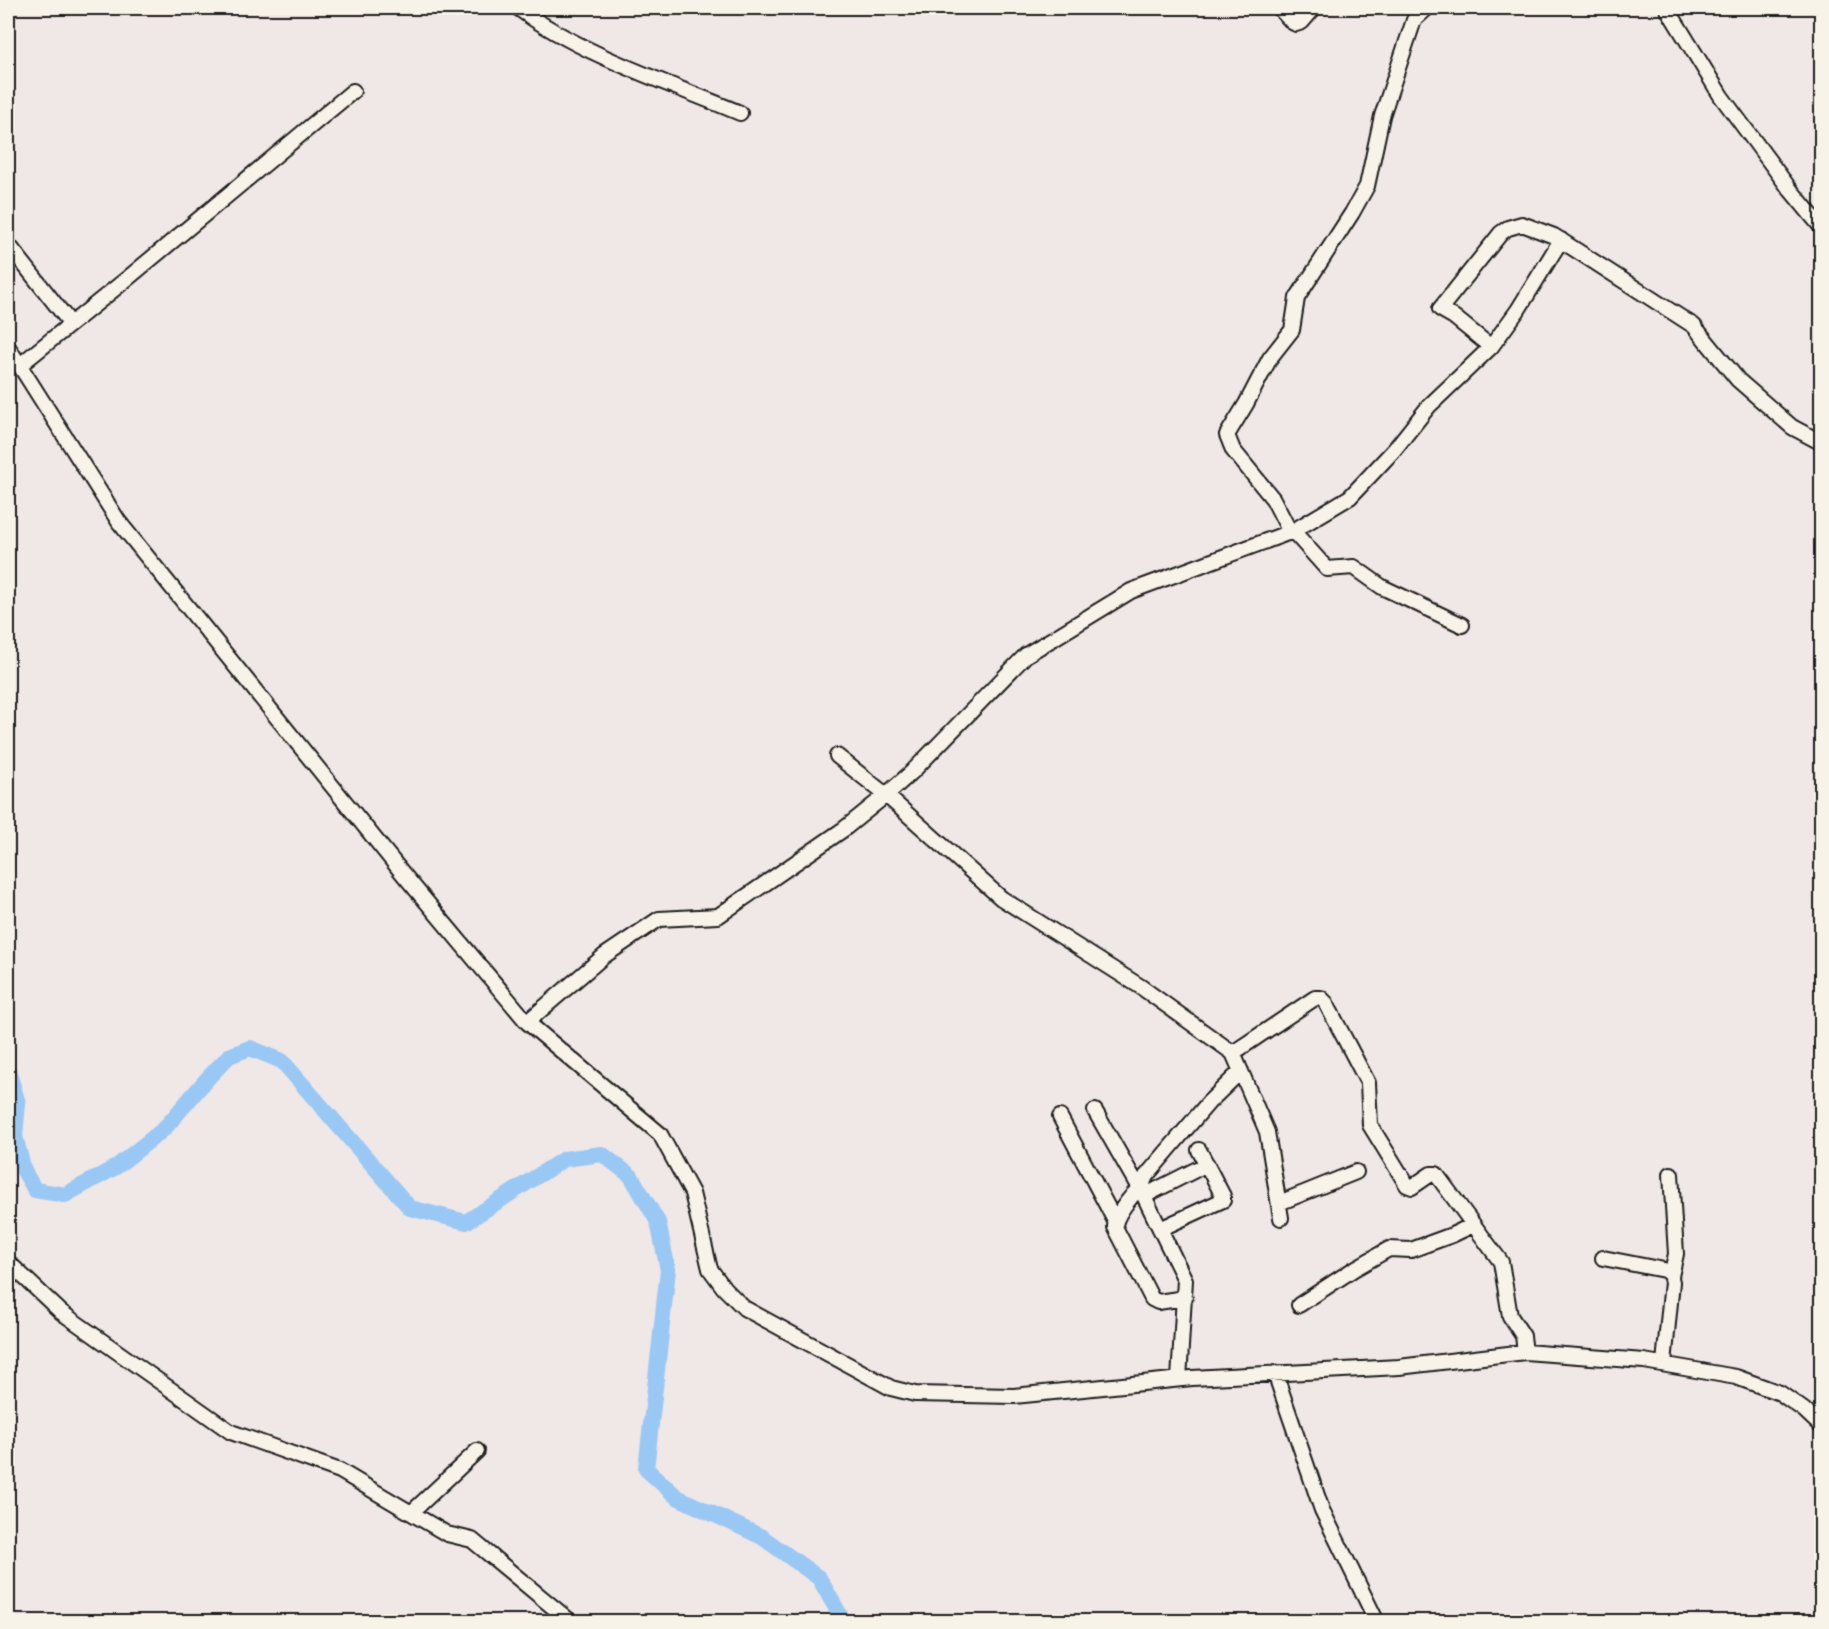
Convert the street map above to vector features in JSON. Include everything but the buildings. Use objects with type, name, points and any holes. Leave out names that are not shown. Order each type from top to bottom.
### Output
[{"type":"street","points":[[518,8],[539,24],[586,49],[740,113]]},
{"type":"street","points":[[1279,8],[1296,24],[1314,8]]},
{"type":"street","points":[[1427,8],[1414,20],[1382,116],[1366,186],[1352,213],[1297,298],[1292,330],[1270,358],[1227,435],[1233,450],[1273,499],[1291,531],[1327,569],[1354,567],[1382,587],[1462,625]]},
{"type":"street","points":[[1667,8],[1722,96],[1821,228]]},
{"type":"street","points":[[20,365],[353,91]]},
{"type":"street","points":[[1491,347],[1454,317],[1440,309],[1501,232],[1522,224],[1561,240],[1694,326],[1738,380],[1792,427],[1821,443]]},
{"type":"street","points":[[527,1022],[576,978],[659,919],[718,916],[844,829],[912,772],[1026,654],[1131,591],[1291,531],[1350,497],[1394,450],[1429,405],[1491,347],[1528,294],[1561,240]]},
{"type":"street","points":[[8,244],[71,324]]},
{"type":"street","points":[[8,347],[119,522],[389,856],[527,1022],[660,1134],[692,1193],[710,1269],[724,1288],[744,1308],[891,1388],[915,1394],[1014,1396],[1179,1379],[1399,1367],[1525,1352],[1664,1363],[1736,1377],[1780,1393],[1804,1410],[1821,1427]]},
{"type":"street","points":[[837,756],[886,795],[1001,898],[1141,987],[1233,1053],[1267,1132],[1281,1218]]},
{"type":"street","points":[[1233,1053],[1315,998],[1321,998],[1326,1003],[1368,1083],[1370,1125],[1407,1185],[1412,1187],[1431,1174],[1436,1174],[1501,1262],[1510,1316],[1523,1336],[1525,1352]]},
{"type":"street","points":[[1185,1298],[1158,1302],[1153,1300],[1115,1227],[1115,1221],[1142,1189],[1146,1176],[1209,1102],[1241,1071]]},
{"type":"street","points":[[1095,1111],[1142,1189],[1183,1276],[1185,1298],[1179,1379]]},
{"type":"street","points":[[1060,1117],[1115,1221]]},
{"type":"street","points":[[1160,1229],[1223,1200],[1199,1150]]},
{"type":"street","points":[[1142,1189],[1207,1164]]},
{"type":"street","points":[[1279,1203],[1356,1172]]},
{"type":"street","points":[[1664,1363],[1671,1276],[1676,1254],[1671,1174]]},
{"type":"street","points":[[1299,1305],[1389,1249],[1411,1250],[1473,1225]]},
{"type":"street","points":[[1603,1258],[1664,1270],[1671,1276]]},
{"type":"street","points":[[8,1262],[61,1312],[231,1432],[340,1471],[447,1534],[472,1540],[572,1622]]},
{"type":"street","points":[[1275,1373],[1322,1510],[1377,1622]]},
{"type":"street","points":[[411,1513],[477,1451]]},
{"type":"waterway","points":[[8,1070],[18,1103],[15,1136],[24,1171],[35,1190],[65,1195],[116,1167],[164,1129],[229,1056],[250,1048],[282,1061],[410,1208],[466,1222],[564,1159],[602,1154],[631,1176],[658,1222],[668,1270],[646,1469],[677,1497],[762,1537],[819,1578],[844,1622]]}]
